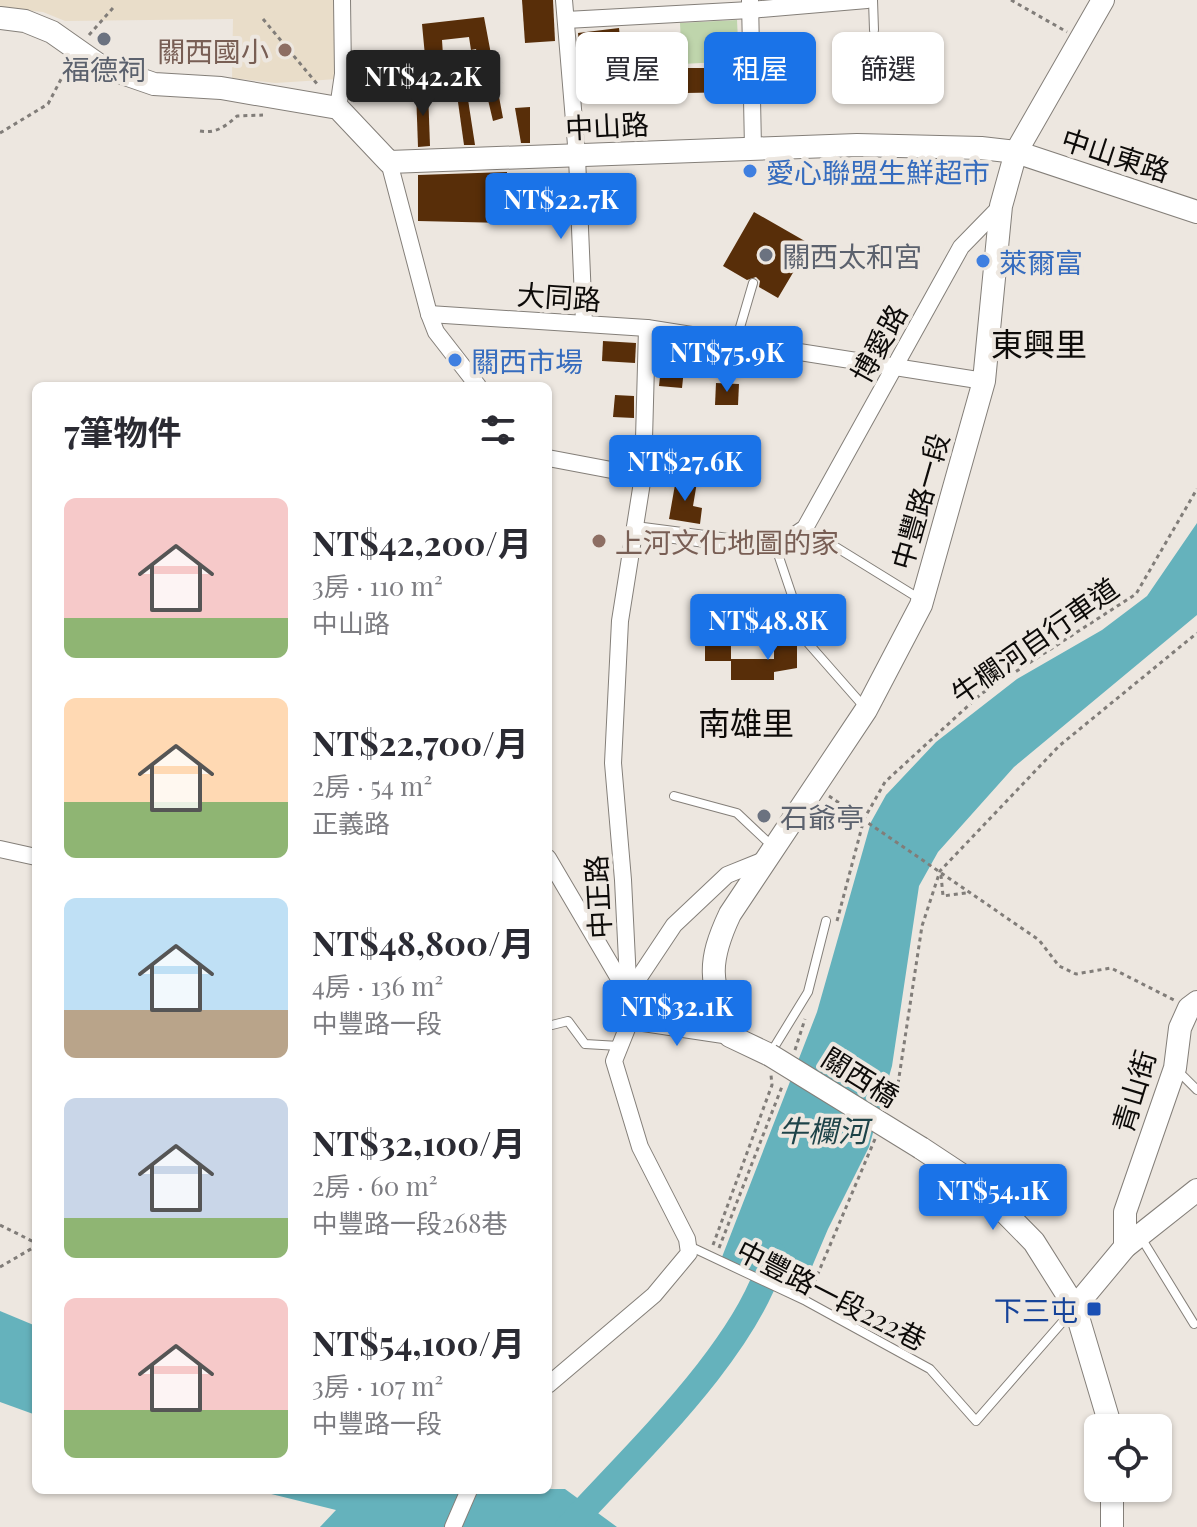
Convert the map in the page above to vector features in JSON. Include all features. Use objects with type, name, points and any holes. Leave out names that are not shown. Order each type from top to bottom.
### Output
[{"type":"main road","name":"中豐路一段","points":[[730,1036],[716,993],[712,963],[716,943],[730,914],[866,710],[903,645],[922,600],[984,381],[1001,206],[1016,152],[1103,0]]},
{"type":"main road","points":[[0,18],[25,21],[52,32],[99,65],[154,84],[221,88],[338,108],[389,162]]},
{"type":"main road","name":"中山路","points":[[389,162],[857,145],[981,148],[1016,152]]},
{"type":"main road","name":"中山東路","points":[[1016,152],[1197,212]]},
{"type":"main road","name":"青山街","points":[[1133,1241],[1125,1212],[1175,1068],[1180,1028],[1193,1005]]},
{"type":"main road","points":[[730,1036],[770,1055]]},
{"type":"main road","name":"關西橋","points":[[770,1055],[980,1187],[1034,1242],[1075,1307]]},
{"type":"main road","points":[[1107,1414],[1075,1307],[1133,1241],[1197,1190]]},
{"type":"main road","points":[[1112,1502],[1112,1527]]},
{"type":"street","points":[[338,108],[343,74],[342,0]]},
{"type":"street","points":[[564,0],[577,157],[584,323]]},
{"type":"street","points":[[566,20],[750,5],[867,0]]},
{"type":"street","points":[[750,5],[753,148]]},
{"type":"street","points":[[389,162],[436,332],[475,382]]},
{"type":"street","name":"博愛路","points":[[776,548],[805,528],[961,247],[1001,206]]},
{"type":"street","name":"大同路","points":[[429,314],[647,328],[984,381]]},
{"type":"street","name":"中正路","points":[[647,328],[643,476],[620,621],[613,763],[630,1021],[614,1061],[640,1147],[689,1246]]},
{"type":"street","points":[[552,459],[643,476]]},
{"type":"street","points":[[635,530],[776,548]]},
{"type":"street","points":[[0,849],[32,856]]},
{"type":"street","points":[[552,865],[628,994],[674,925],[727,875],[772,854]]},
{"type":"street","points":[[630,1021],[730,1036]]},
{"type":"street","points":[[552,1382],[654,1295],[689,1253],[689,1246]]},
{"type":"street","points":[[453,1527],[467,1494]]},
{"type":"lane","points":[[873,0],[874,30]]},
{"type":"lane","points":[[736,341],[753,283]]},
{"type":"lane","points":[[805,528],[922,600]]},
{"type":"lane","points":[[776,548],[808,643],[866,710]]},
{"type":"lane","points":[[674,796],[737,813],[772,854]]},
{"type":"lane","points":[[770,1055],[808,992],[826,921]]},
{"type":"lane","points":[[552,1025],[568,1021],[585,1044],[619,1046]]},
{"type":"lane","points":[[1175,1068],[1197,1090]]},
{"type":"lane","points":[[1133,1241],[1194,1324]]},
{"type":"lane","name":"中豐路一段222巷","points":[[689,1246],[806,1301],[930,1369],[976,1421],[1075,1307]]},
{"type":"path","points":[[1011,0],[1080,40]]},
{"type":"path","points":[[0,133],[48,104],[77,50],[113,8]]},
{"type":"path","points":[[263,19],[338,108],[364,95],[503,83]]},
{"type":"path","points":[[200,131],[211,133],[237,116],[268,114]]},
{"type":"path","name":"牛欄河自行車道","points":[[834,929],[864,819],[885,782],[981,694],[1136,594],[1197,489]]},
{"type":"path","points":[[886,1113],[898,1084],[922,926],[940,871],[1059,746],[1197,633]]},
{"type":"path","points":[[816,787],[940,871],[966,893],[1039,940],[1059,966],[1076,974],[1111,968],[1193,1005]]},
{"type":"path","points":[[940,871],[943,896],[966,893]]},
{"type":"path","points":[[793,1053],[809,1008]]},
{"type":"path","points":[[715,1259],[783,1083]]},
{"type":"path","points":[[689,1246],[713,1246],[772,1085]]},
{"type":"path","points":[[806,1301],[880,1128]]},
{"type":"path","points":[[0,1225],[32,1242]]},
{"type":"path","points":[[0,1267],[32,1247]]},
{"type":"shaded area","name":"關西國小","points":[[0,0],[336,0],[338,79],[275,83],[232,78],[233,19],[65,21],[43,12],[0,8]]},
{"type":"green space","points":[[737,20],[738,32],[704,32],[704,63],[688,64],[688,32],[680,32],[680,23]]},
{"type":"water","name":"牛欄河","points":[[1197,523],[1197,615],[1014,767],[938,852],[919,886],[892,1066],[869,1147],[828,1229],[800,1295],[722,1257],[817,1012],[871,822],[886,795],[936,742],[1017,679],[1102,630],[1147,596]]},
{"type":"water","points":[[0,1311],[32,1324],[32,1414],[0,1402]]},
{"type":"water","points":[[552,1489],[565,1489],[617,1527],[320,1527],[336,1510],[271,1494],[552,1494]]},
{"type":"building","points":[[522,0],[553,0],[555,41],[525,43]]},
{"type":"building","points":[[484,17],[503,118],[493,121],[476,49],[471,50],[469,37],[442,40],[445,86],[428,88],[422,24]]},
{"type":"building","points":[[619,28],[619,32],[586,32]]},
{"type":"building","points":[[688,68],[704,68],[704,93],[688,93]]},
{"type":"building","points":[[416,90],[428,90],[430,146],[418,147]]},
{"type":"building","points":[[467,93],[475,145],[464,145],[457,95]]},
{"type":"building","points":[[530,107],[530,143],[521,143],[515,108]]},
{"type":"building","points":[[507,172],[506,223],[418,221],[418,175]]},
{"type":"building","name":"關西太和宮","points":[[754,212],[810,244],[778,298],[759,287],[760,281],[756,277],[747,280],[723,266]]},
{"type":"building","points":[[603,341],[636,343],[635,363],[602,361]]},
{"type":"building","points":[[664,342],[686,345],[685,354],[706,356],[705,370],[684,369],[682,388],[659,386],[661,367],[657,364],[657,352],[663,352]]},
{"type":"building","points":[[716,383],[739,384],[738,405],[715,405]]},
{"type":"building","points":[[615,395],[634,396],[634,418],[613,417]]},
{"type":"building","points":[[676,479],[697,482],[693,506],[702,508],[700,524],[669,519]]},
{"type":"building","points":[[705,622],[731,622],[731,661],[705,661]]},
{"type":"building","points":[[774,635],[797,636],[797,668],[774,672],[774,680],[731,680],[731,659],[774,659]]},
{"type":"waterway","name":"牛欄河","points":[[568,1527],[655,1434],[715,1363],[760,1290],[773,1254]]},
{"type":"place","name":"福德祠","points":[[104,39]]},
{"type":"place","name":"關西國小","points":[[285,50]]},
{"type":"place","name":"愛心聯盟生鮮超市","points":[[750,171]]},
{"type":"place","name":"關西太和宮","points":[[766,255]]},
{"type":"place","name":"萊爾富","points":[[983,261]]},
{"type":"place","name":"關西市場","points":[[455,360]]},
{"type":"place","name":"上河文化地圖的家","points":[[599,541]]},
{"type":"place","name":"石爺亭","points":[[764,816]]},
{"type":"place","name":"下三屯","points":[[1094,1309]]},
{"type":"district","name":"東興里","points":[[1039,342]]},
{"type":"district","name":"南雄里","points":[[746,721]]}]
